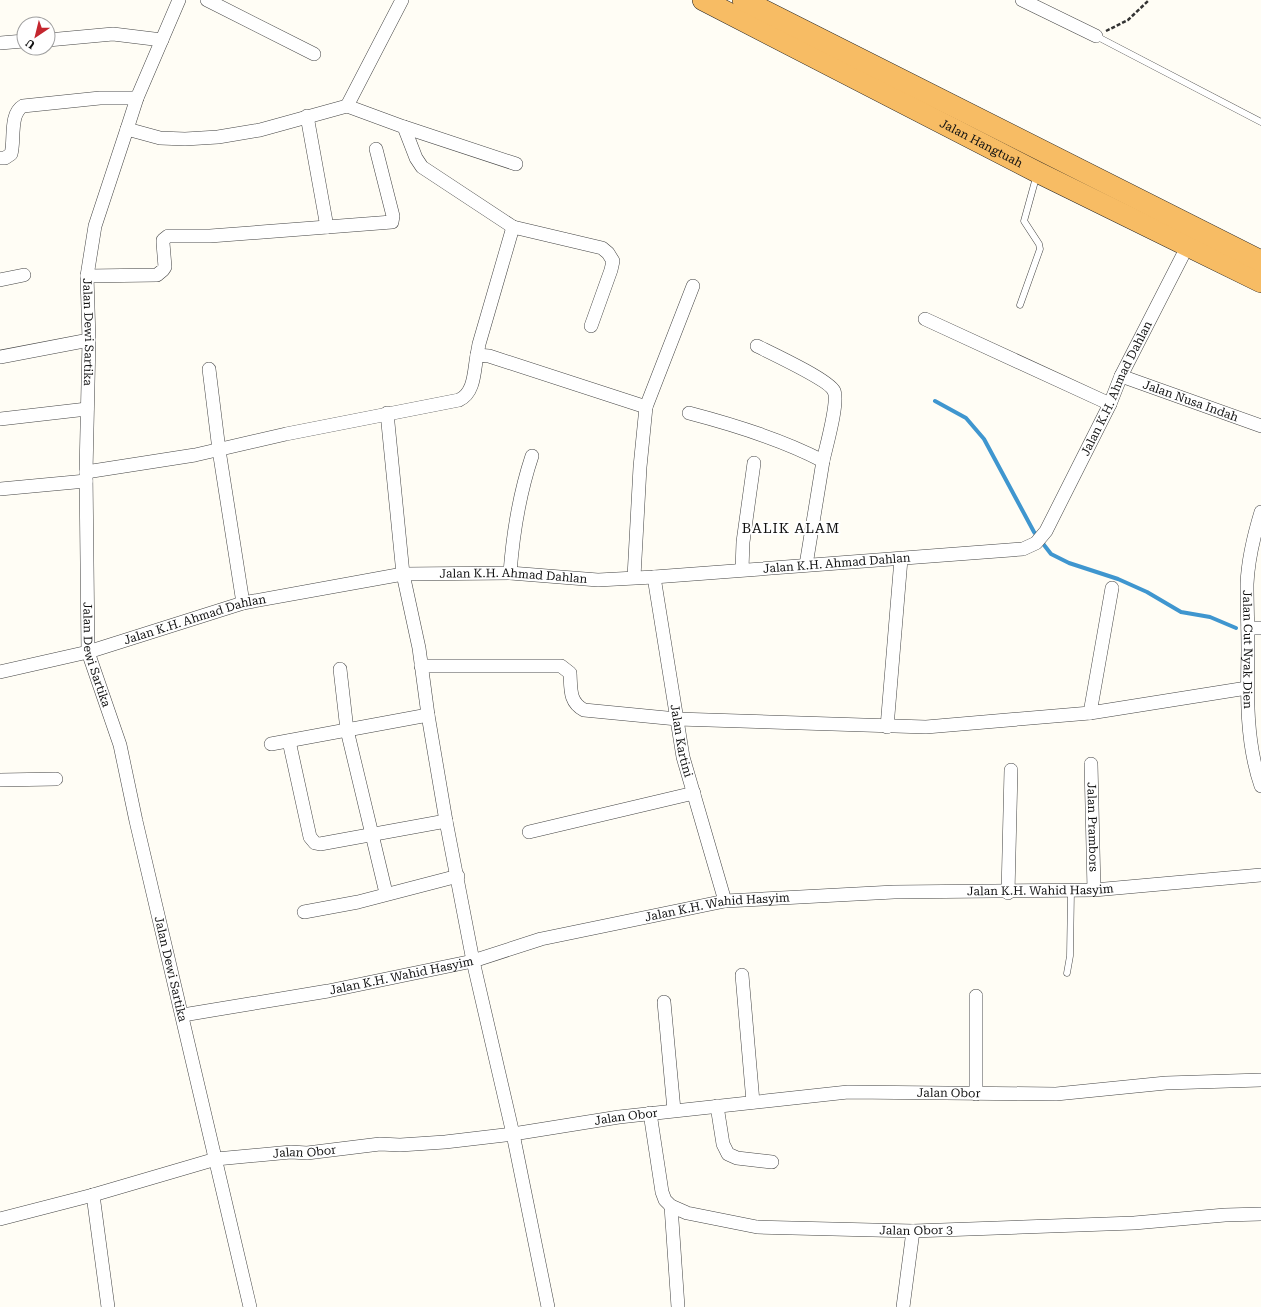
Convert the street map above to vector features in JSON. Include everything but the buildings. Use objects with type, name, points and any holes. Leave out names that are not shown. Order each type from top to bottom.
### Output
[{"type":"highway","name":"Jalan Hangtuah","points":[[703,0],[1037,172],[1082,183],[1261,261]]},
{"type":"highway","name":"Jalan Hangtuah","points":[[743,0],[1082,183],[1187,247],[1261,282]]},
{"type":"street","name":"Jalan Dewi Sartika","points":[[179,0],[138,98],[127,129],[95,226],[87,276],[89,340],[86,476],[88,652],[120,745],[136,821],[183,1015],[250,1307]]},
{"type":"street","points":[[208,0],[314,54]]},
{"type":"street","points":[[347,106],[402,0]]},
{"type":"street","points":[[1022,0],[1096,36]]},
{"type":"street","points":[[56,39],[113,34],[162,40]]},
{"type":"street","points":[[0,43],[16,42]]},
{"type":"street","points":[[0,158],[5,158],[11,154],[15,120],[19,109],[23,106],[100,98],[138,98]]},
{"type":"street","points":[[127,129],[160,138],[184,139],[218,137],[260,130],[347,106],[404,127],[516,164]]},
{"type":"street","points":[[307,116],[327,227]]},
{"type":"street","points":[[404,127],[416,158],[422,167],[513,226],[602,248],[608,253],[613,261],[611,270],[591,326]]},
{"type":"street","points":[[87,276],[157,275],[164,270],[163,240],[168,236],[210,236],[389,222],[394,219],[376,149]]},
{"type":"street","points":[[0,489],[86,476],[195,456],[387,413],[463,398],[467,395],[471,386],[477,355],[513,226]]},
{"type":"street","name":"Jalan K.H. Ahmad Dahlan","points":[[0,672],[88,652],[243,604],[403,574],[510,573],[598,580],[1023,549],[1036,543],[1046,531],[1110,404],[1121,376],[1187,247]]},
{"type":"street","points":[[0,280],[24,275]]},
{"type":"street","points":[[634,577],[640,468],[646,407],[693,286]]},
{"type":"street","points":[[924,319],[1110,404]]},
{"type":"street","points":[[0,357],[89,340]]},
{"type":"street","points":[[757,346],[823,381],[834,390],[835,396],[833,414],[823,461],[806,565]]},
{"type":"street","points":[[477,355],[489,356],[646,407]]},
{"type":"street","points":[[209,369],[219,450],[243,604]]},
{"type":"street","name":"Jalan Nusa Indah","points":[[1121,376],[1261,426]]},
{"type":"street","points":[[0,419],[87,409]]},
{"type":"street","points":[[387,413],[403,574],[421,666],[446,821],[458,876],[473,961],[513,1134],[548,1307]]},
{"type":"street","points":[[689,413],[747,428],[806,452],[823,461]]},
{"type":"street","points":[[510,573],[513,536],[522,486],[532,456]]},
{"type":"street","points":[[742,569],[742,542],[754,462]]},
{"type":"street","name":"Jalan Cut Nyak Dien","points":[[1261,512],[1254,534],[1247,582],[1247,688],[1250,738],[1256,770],[1261,786]]},
{"type":"street","points":[[887,727],[900,559]]},
{"type":"street","name":"Jalan Kartini","points":[[654,577],[683,757],[725,901]]},
{"type":"street","points":[[1090,713],[1112,588]]},
{"type":"street","points":[[1248,628],[1261,628]]},
{"type":"street","points":[[421,666],[561,666],[570,673],[572,701],[577,707],[584,710],[677,718],[887,727],[926,727],[1090,713],[1247,688]]},
{"type":"street","points":[[340,669],[347,730],[386,893]]},
{"type":"street","points":[[271,744],[428,716]]},
{"type":"street","points":[[289,741],[312,841],[320,844],[446,821]]},
{"type":"street","name":"Jalan Prambors","points":[[1091,764],[1094,890]]},
{"type":"street","points":[[1008,893],[1011,770]]},
{"type":"street","points":[[0,780],[56,779]]},
{"type":"street","points":[[529,832],[694,793]]},
{"type":"street","name":"Jalan K.H. Wahid Hasyim","points":[[183,1015],[328,991],[473,961],[541,939],[725,901],[894,892],[1008,893],[1094,890],[1261,875]]},
{"type":"street","points":[[304,912],[358,902],[386,893],[458,876]]},
{"type":"street","points":[[742,975],[753,1102]]},
{"type":"street","points":[[976,996],[976,1094]]},
{"type":"street","points":[[664,1002],[674,1110]]},
{"type":"street","name":"Jalan Obor","points":[[0,1218],[93,1195],[216,1159],[291,1152],[307,1153],[380,1144],[400,1145],[445,1142],[513,1134],[674,1110],[848,1092],[1056,1094],[1166,1083],[1261,1080]]},
{"type":"street","points":[[717,1106],[723,1144],[728,1154],[737,1158],[772,1162]]},
{"type":"street","points":[[650,1113],[662,1192],[665,1200],[671,1206],[678,1307]]},
{"type":"street","points":[[93,1195],[108,1307]]},
{"type":"street","name":"Jalan Obor 3","points":[[671,1206],[687,1213],[757,1227],[913,1231],[1134,1223],[1225,1215],[1261,1214]]},
{"type":"street","points":[[903,1307],[913,1231]]},
{"type":"lane","points":[[1096,36],[1261,122]]},
{"type":"lane","points":[[1020,305],[1040,249],[1039,244],[1024,221],[1037,172]]},
{"type":"lane","points":[[1067,974],[1070,956],[1071,891]]},
{"type":"path","points":[[1096,36],[1128,20],[1149,0]]},
{"type":"waterway","points":[[935,401],[966,418],[984,439],[1034,532],[1051,554],[1069,563],[1118,579],[1147,592],[1181,612],[1210,617],[1236,628]]},
{"type":"district","name":"BALIK ALAM","points":[[791,528]]}]
